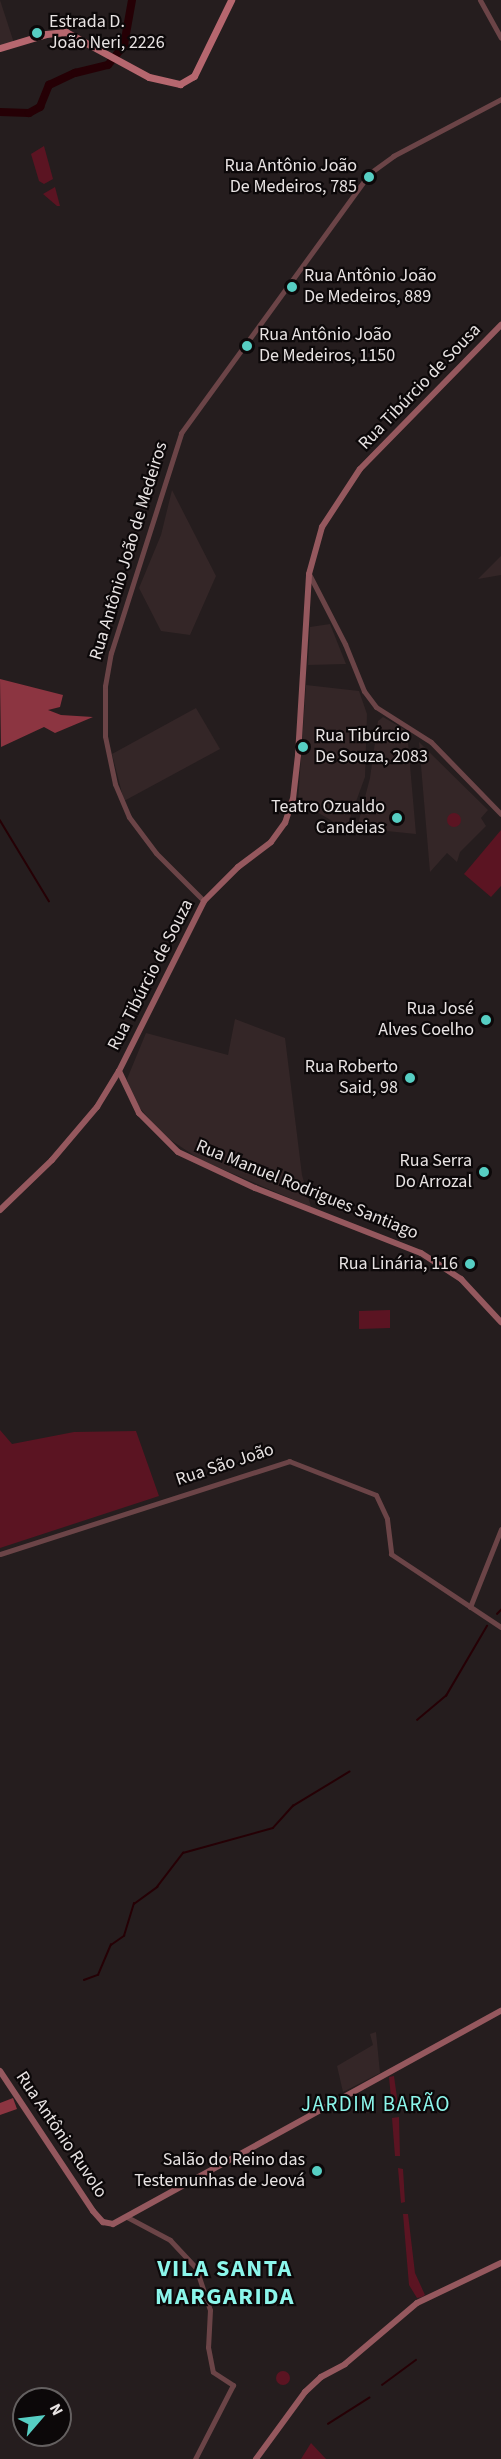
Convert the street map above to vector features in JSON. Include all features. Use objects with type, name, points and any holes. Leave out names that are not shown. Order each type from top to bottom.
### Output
[{"type":"main road","points":[[0,48],[61,32],[108,52],[164,84],[186,82],[194,76],[231,0]]},
{"type":"main road","name":"Rua Tibúrcio de Sousa","points":[[360,469],[501,325]]},
{"type":"main road","name":"Rua Tibúrcio de Souza","points":[[0,1210],[60,1152],[119,1071],[204,901],[238,867],[271,842],[289,814],[298,755],[309,574],[322,527],[360,469]]},
{"type":"main road","name":"Rua Manuel Rodrigues Santiago","points":[[119,1071],[135,1108],[178,1152],[255,1188],[421,1253],[461,1278],[501,1322]]},
{"type":"main road","points":[[127,2217],[501,2011]]},
{"type":"main road","name":"Rua Antônio Ruvolo","points":[[0,2071],[98,2218],[113,2224],[127,2217]]},
{"type":"main road","points":[[256,2459],[305,2392],[321,2377],[345,2364],[417,2303],[501,2263]]},
{"type":"street","points":[[480,0],[501,38]]},
{"type":"street","name":"Rua Antônio João de Medeiros","points":[[204,901],[156,853],[129,817],[115,784],[105,736],[105,686],[110,657],[181,433],[370,173],[393,156],[501,99]]},
{"type":"street","points":[[309,574],[345,644],[364,691],[376,707],[431,742],[501,814]]},
{"type":"street","name":"Rua São João","points":[[0,1554],[289,1461],[376,1495],[387,1519],[391,1554],[501,1627]]},
{"type":"street","points":[[470,1607],[472,1597],[501,1529]]},
{"type":"street","points":[[462,1601],[472,1597]]},
{"type":"street","points":[[127,2217],[170,2240],[196,2268],[210,2310],[208,2347],[213,2372],[233,2385],[195,2459]]},
{"type":"shaded area","points":[[0,0],[14,43],[0,47]]},
{"type":"shaded area","points":[[44,146],[53,179],[44,184],[39,181],[31,154]]},
{"type":"shaded area","points":[[55,187],[60,206],[43,194]]},
{"type":"shaded area","points":[[172,490],[216,576],[190,635],[161,631],[139,588],[161,535]]},
{"type":"shaded area","points":[[501,556],[501,575],[478,579]]},
{"type":"shaded area","points":[[330,624],[346,664],[308,665],[310,627]]},
{"type":"shaded area","points":[[0,679],[63,695],[60,707],[48,710],[61,715],[93,717],[55,733],[44,727],[1,747]]},
{"type":"shaded area","points":[[306,685],[359,691],[367,714],[365,777],[346,829],[298,801]]},
{"type":"shaded area","points":[[196,708],[220,749],[124,801],[112,754]]},
{"type":"shaded area","points":[[383,717],[407,731],[416,834],[357,828],[370,778],[378,721]]},
{"type":"shaded area","points":[[419,742],[488,810],[481,818],[486,826],[460,852],[457,862],[447,853],[430,872]]},
{"type":"shaded area","points":[[451,813],[457,813],[461,820],[457,827],[451,827],[447,823],[447,817]]},
{"type":"shaded area","points":[[501,830],[501,886],[491,897],[464,874]]},
{"type":"shaded area","points":[[235,1019],[285,1038],[302,1175],[311,1207],[201,1160],[163,1135],[133,1100],[127,1079],[146,1033],[228,1055]]},
{"type":"shaded area","points":[[390,1310],[390,1328],[359,1329],[359,1311]]},
{"type":"shaded area","points":[[0,1430],[12,1444],[74,1432],[136,1431],[159,1496],[0,1548]]},
{"type":"shaded area","points":[[376,2032],[380,2073],[343,2092],[337,2066],[373,2045],[370,2034]]},
{"type":"shaded area","points":[[394,2076],[398,2105],[392,2109],[389,2077]]},
{"type":"shaded area","points":[[13,2098],[17,2109],[0,2115],[0,2103]]},
{"type":"shaded area","points":[[399,2117],[400,2156],[395,2156],[392,2118]]},
{"type":"shaded area","points":[[398,2168],[403,2169],[405,2202],[401,2203]]},
{"type":"shaded area","points":[[403,2214],[408,2214],[415,2273],[425,2295],[417,2298],[409,2285]]},
{"type":"shaded area","points":[[280,2371],[286,2371],[290,2378],[286,2385],[280,2385],[276,2381],[276,2375]]},
{"type":"shaded area","points":[[311,2443],[326,2459],[301,2459]]},
{"type":"waterway","points":[[0,112],[29,113],[40,107],[49,85],[75,73],[108,65],[124,45],[132,0]]},
{"type":"waterway","points":[[0,820],[49,901]]},
{"type":"waterway","points":[[497,1614],[501,1610]]},
{"type":"waterway","points":[[417,1720],[446,1696],[487,1626]]},
{"type":"waterway","points":[[84,1980],[98,1975],[111,1945],[124,1936],[134,1904],[157,1887],[183,1853],[273,1828],[293,1806],[349,1772]]},
{"type":"waterway","points":[[382,2385],[416,2360]]},
{"type":"waterway","points":[[328,2424],[369,2398]]},
{"type":"place","name":"Estrada D. João Neri, 2226","points":[[37,33]]},
{"type":"place","name":"Rua Antônio João De Medeiros, 785","points":[[369,177]]},
{"type":"place","name":"Rua Antônio João De Medeiros, 889","points":[[292,287]]},
{"type":"place","name":"Rua Antônio João De Medeiros, 1150","points":[[247,346]]},
{"type":"place","name":"Rua Tibúrcio De Souza, 2083","points":[[303,747]]},
{"type":"place","name":"Teatro Ozualdo Candeias","points":[[397,818]]},
{"type":"place","name":"Rua José Alves Coelho","points":[[486,1020]]},
{"type":"place","name":"Rua Roberto Said, 98","points":[[410,1078]]},
{"type":"place","name":"Rua Serra Do Arrozal","points":[[484,1172]]},
{"type":"place","name":"Rua Linária, 116","points":[[470,1264]]},
{"type":"place","name":"Salão do Reino das Testemunhas de Jeová","points":[[317,2171]]},
{"type":"district","name":"JARDIM BARÃO","points":[[376,2104]]},
{"type":"district","name":"VILA SANTA MARGARIDA","points":[[225,2283]]}]
